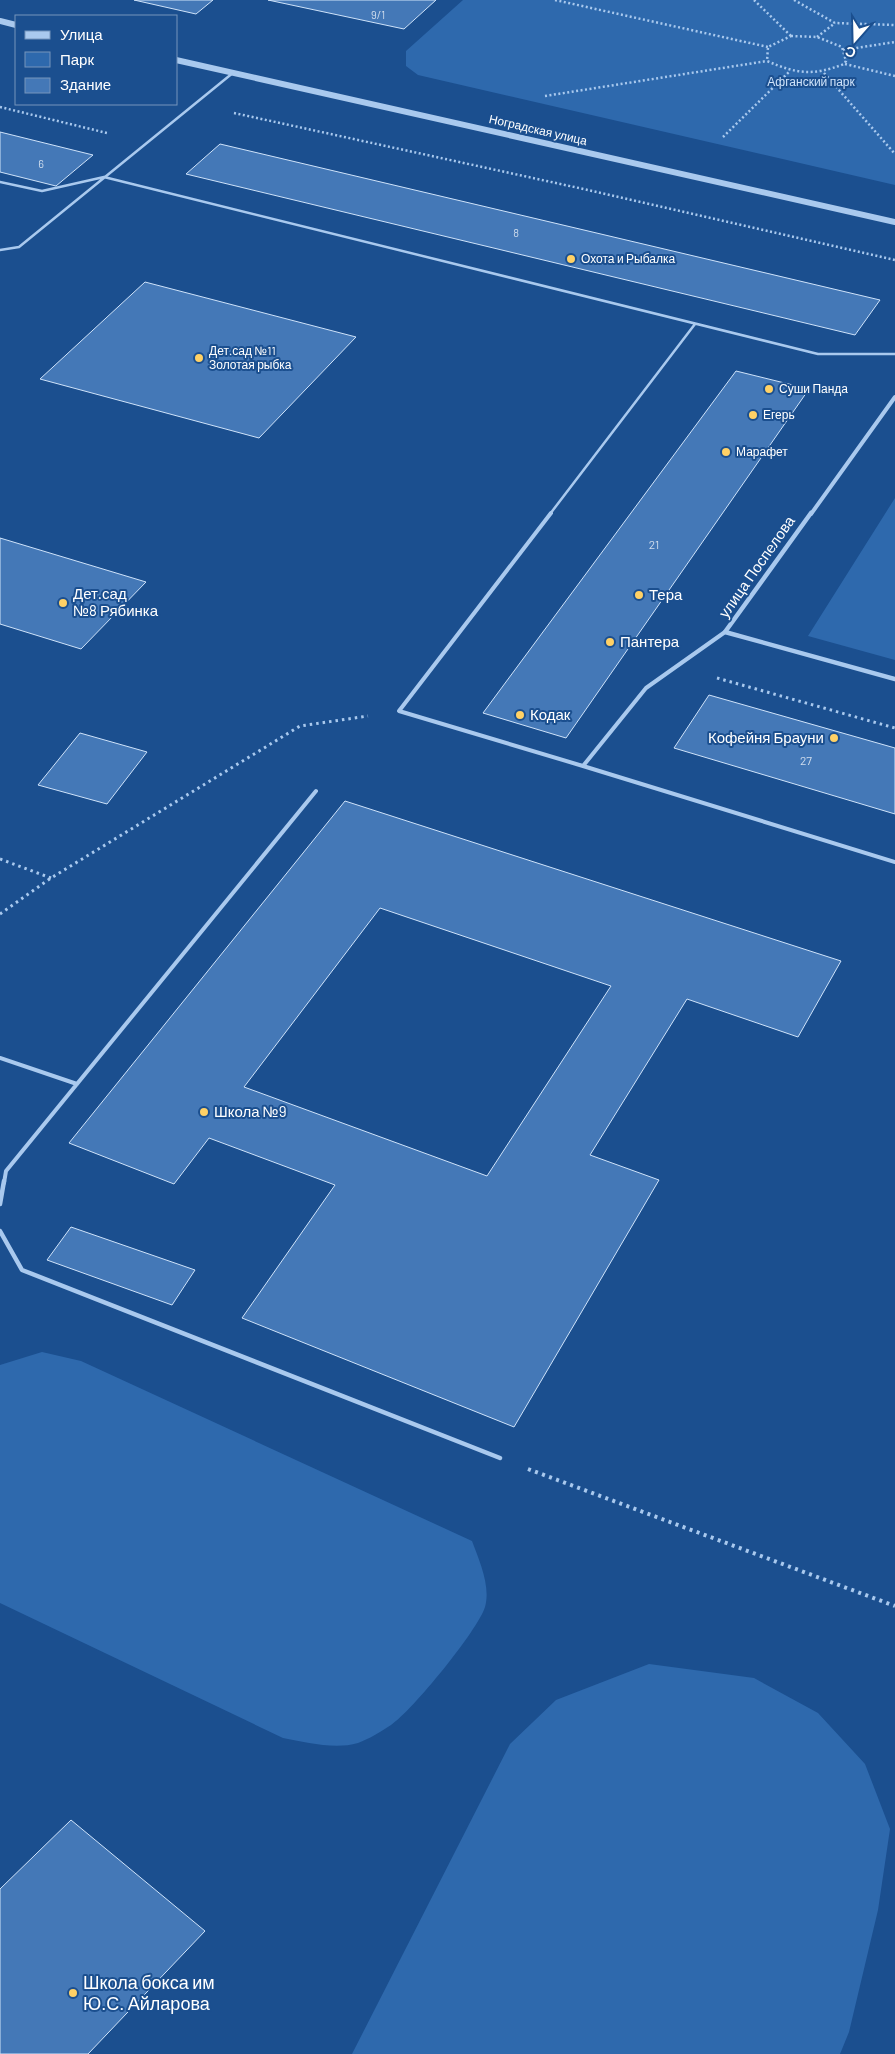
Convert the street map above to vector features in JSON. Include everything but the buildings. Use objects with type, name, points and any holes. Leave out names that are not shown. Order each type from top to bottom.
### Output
[{"type":"street","points":[[0,21],[15,24]]},
{"type":"street","name":"Ноградская улица","points":[[178,60],[895,222]]},
{"type":"street","name":"улица Поспелова","points":[[895,397],[725,632],[895,679]]},
{"type":"lane","points":[[0,250],[19,247],[234,72]]},
{"type":"lane","points":[[0,182],[42,191],[104,178],[818,354],[895,354]]},
{"type":"lane","points":[[695,324],[398,712],[583,766],[895,862]]},
{"type":"lane","points":[[583,766],[646,688],[725,632]]},
{"type":"lane","points":[[0,1204],[6,1171],[316,791]]},
{"type":"lane","points":[[0,1058],[77,1084]]},
{"type":"lane","points":[[0,1231],[22,1270],[500,1458]]},
{"type":"path","points":[[555,0],[768,47],[791,36],[817,37],[842,47],[846,61],[844,64]]},
{"type":"path","points":[[754,0],[791,36]]},
{"type":"path","points":[[794,0],[835,23],[895,25]]},
{"type":"path","points":[[817,37],[835,23]]},
{"type":"path","points":[[843,50],[895,42]]},
{"type":"path","points":[[767,61],[768,47]]},
{"type":"path","points":[[545,96],[767,61],[790,71],[824,73],[844,64],[895,76]]},
{"type":"path","points":[[723,137],[790,71]]},
{"type":"path","points":[[824,73],[895,154]]},
{"type":"path","points":[[196,103],[895,260]]},
{"type":"path","points":[[0,107],[147,143]]},
{"type":"path","points":[[677,666],[895,728]]},
{"type":"path","points":[[0,914],[51,878],[300,726],[398,712]]},
{"type":"path","points":[[0,859],[51,878]]},
{"type":"path","points":[[500,1458],[895,1606]]},
{"type":"green space","name":"Афганский парк","points":[[463,0],[895,0],[895,185],[418,75],[406,66],[406,51]]},
{"type":"green space","points":[[895,498],[895,660],[808,636]]},
{"type":"green space","points":[[42,1352],[81,1361],[472,1541],[481,1565],[486,1590],[485,1607],[480,1618],[458,1651],[401,1717],[391,1725],[358,1743],[330,1746],[283,1738],[0,1603],[0,1365]]},
{"type":"green space","points":[[649,1664],[754,1678],[818,1713],[865,1764],[890,1829],[878,1910],[849,2032],[840,2054],[352,2054],[510,1744],[556,1700]]},
{"type":"place","name":"Охота и Рыбалка","points":[[571,259]]},
{"type":"place","name":"Дет.сад №11 Золотая рыбка","points":[[199,358]]},
{"type":"place","name":"Суши Панда","points":[[769,389]]},
{"type":"place","name":"Егерь","points":[[753,415]]},
{"type":"place","name":"Марафет","points":[[726,452]]},
{"type":"place","name":"Тера","points":[[639,595]]},
{"type":"place","name":"Дет.сад №8 Рябинка","points":[[63,603]]},
{"type":"place","name":"Пантера","points":[[610,642]]},
{"type":"place","name":"Кодак","points":[[520,715]]},
{"type":"place","name":"Кофейня Брауни","points":[[834,738]]},
{"type":"place","name":"Школа №9","points":[[204,1112]]},
{"type":"place","name":"Школа бокса им Ю.С. Айларова","points":[[73,1993]]}]
